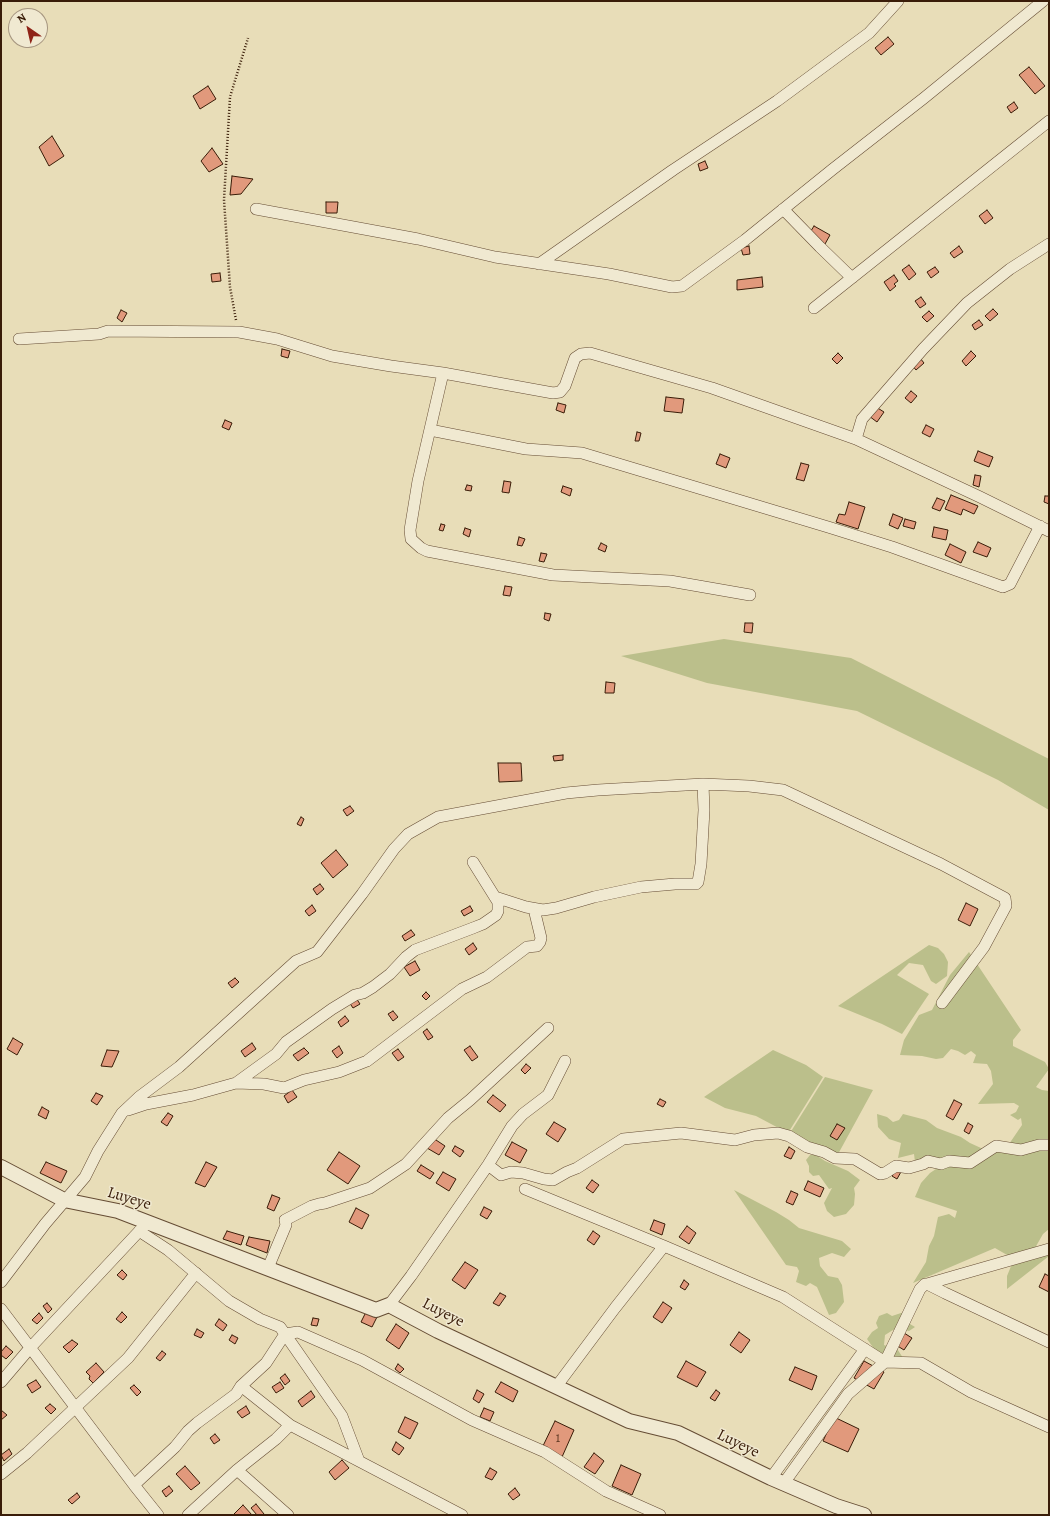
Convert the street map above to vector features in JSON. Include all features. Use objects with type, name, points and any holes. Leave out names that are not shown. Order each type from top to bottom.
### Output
[{"type":"street","points":[[539,264],[673,170],[777,101],[862,38],[874,28],[898,1]]},
{"type":"street","points":[[256,209],[418,239],[488,255],[610,274],[672,287],[682,286],[745,240],[832,169],[924,98],[1043,1]]},
{"type":"street","points":[[814,308],[1049,121]]},
{"type":"street","points":[[783,209],[852,278]]},
{"type":"street","points":[[856,439],[862,419],[923,350],[968,303],[1010,268],[1049,244]]},
{"type":"street","points":[[19,339],[99,334],[108,331],[239,332],[277,339],[332,356],[443,373],[553,393],[560,392],[565,386],[575,358],[581,354],[590,353],[712,388],[856,439],[1044,528],[1010,584],[1003,587],[892,547],[582,453],[526,449],[430,430]]},
{"type":"street","points":[[443,373],[418,480],[410,530],[411,539],[421,548],[427,551],[553,576],[670,581],[750,595]]},
{"type":"street","points":[[495,897],[526,907],[543,910],[641,887],[696,884],[698,882],[701,864],[704,810],[703,784]]},
{"type":"street","points":[[1,1282],[64,1200],[84,1177],[98,1150],[122,1113],[139,1097],[179,1067],[296,961],[317,952],[362,894],[394,849],[408,834],[434,818],[566,793],[703,784],[749,786],[783,790],[941,864],[1005,898],[1006,906],[984,947],[942,1003]]},
{"type":"street","points":[[236,1083],[276,1054],[286,1042],[332,1009],[355,995],[374,987],[415,950],[483,924],[496,915],[499,904],[473,862]]},
{"type":"street","points":[[122,1113],[146,1104],[193,1095],[236,1083],[264,1084],[284,1088],[304,1080],[339,1072],[367,1062],[462,989],[486,977],[527,947],[537,946],[541,938],[534,909]]},
{"type":"street","points":[[268,1268],[286,1225],[284,1220],[312,1206],[370,1188],[406,1164],[448,1118],[470,1100],[548,1028]]},
{"type":"street","points":[[389,1305],[411,1276],[488,1165],[512,1126],[524,1114],[548,1095],[565,1061]]},
{"type":"street","points":[[488,1165],[501,1175],[511,1172],[523,1173],[553,1180],[577,1168],[623,1138],[680,1133],[735,1140],[754,1135],[778,1133],[789,1136],[807,1147],[824,1152],[836,1158],[855,1159],[880,1174],[885,1173],[896,1166],[909,1168],[928,1161],[941,1164],[949,1161],[970,1163],[996,1146],[1021,1150],[1039,1145],[1049,1145]]},
{"type":"street","name":"Luyeye","points":[[1,1167],[64,1200],[118,1211],[144,1226],[268,1268],[321,1290],[376,1310],[389,1305],[438,1331],[629,1421],[678,1433],[777,1481],[836,1506],[864,1515]]},
{"type":"street","points":[[525,1189],[783,1297],[885,1362],[921,1363],[971,1392],[1049,1427]]},
{"type":"street","points":[[1,1382],[30,1348],[144,1226],[168,1250],[230,1301],[260,1319],[280,1327],[342,1416],[359,1462]]},
{"type":"street","points":[[556,1387],[614,1308],[664,1246]]},
{"type":"street","points":[[777,1481],[848,1394],[885,1362],[920,1289],[924,1284],[1049,1249]]},
{"type":"street","points":[[1,1474],[27,1452],[128,1358],[196,1273]]},
{"type":"street","points":[[928,1284],[1049,1342]]},
{"type":"street","points":[[1,1309],[158,1515]]},
{"type":"street","points":[[134,1485],[175,1447],[188,1431],[236,1394],[241,1386],[266,1363],[285,1334],[298,1332],[362,1360],[472,1420],[545,1452],[606,1491],[660,1515]]},
{"type":"street","points":[[777,1481],[865,1348]]},
{"type":"street","points":[[241,1386],[290,1424],[359,1462],[462,1515]]},
{"type":"street","points":[[188,1515],[237,1470],[276,1439],[290,1424]]},
{"type":"street","points":[[237,1470],[288,1515]]},
{"type":"path","points":[[239,332],[230,287],[224,200],[230,97],[248,38]]},
{"type":"green space","points":[[724,639],[851,658],[1049,759],[1049,810],[998,780],[857,711],[707,683],[621,656]]},
{"type":"green space","points":[[929,945],[938,948],[944,954],[948,962],[947,976],[936,984],[931,981],[923,965],[909,963],[897,975],[929,994],[902,1034],[838,1006]]},
{"type":"green space","points":[[969,952],[1021,1030],[1013,1040],[1013,1046],[1045,1062],[1049,1069],[1036,1087],[1049,1091],[1049,1229],[1043,1234],[1035,1248],[1049,1254],[1049,1256],[1007,1289],[1007,1276],[1014,1259],[995,1248],[913,1283],[926,1262],[929,1246],[934,1236],[938,1217],[949,1214],[955,1218],[957,1211],[915,1197],[921,1183],[930,1173],[939,1167],[915,1162],[914,1154],[898,1158],[901,1143],[889,1139],[878,1127],[877,1114],[887,1117],[893,1122],[899,1120],[903,1114],[926,1120],[937,1128],[961,1137],[981,1148],[991,1149],[1007,1147],[1022,1125],[1021,1118],[1018,1120],[1010,1115],[1016,1112],[1019,1106],[1014,1103],[978,1104],[993,1084],[991,1071],[987,1064],[973,1063],[976,1055],[971,1051],[965,1055],[951,1049],[943,1058],[936,1059],[922,1056],[900,1055],[904,1040],[919,1015],[932,1010],[950,975]]},
{"type":"green space","points":[[773,1050],[806,1065],[823,1077],[788,1133],[756,1116],[725,1108],[704,1097]]},
{"type":"green space","points":[[825,1077],[873,1090],[837,1156],[790,1133]]},
{"type":"green space","points":[[810,1155],[816,1155],[825,1161],[848,1171],[860,1180],[854,1188],[854,1205],[846,1214],[834,1217],[827,1211],[824,1203],[832,1188],[829,1189],[819,1175],[813,1176],[809,1172],[809,1166],[806,1160]]},
{"type":"green space","points":[[734,1190],[776,1212],[799,1228],[842,1241],[851,1249],[844,1257],[832,1253],[819,1258],[820,1266],[828,1276],[838,1278],[842,1285],[844,1302],[836,1313],[829,1315],[817,1287],[810,1283],[806,1286],[796,1282],[799,1271],[797,1267],[786,1265]]},
{"type":"green space","points":[[906,1312],[905,1321],[915,1327],[909,1331],[901,1329],[893,1330],[885,1335],[884,1345],[892,1348],[896,1347],[903,1358],[891,1362],[877,1353],[867,1339],[872,1332],[878,1328],[876,1323],[879,1316],[887,1313],[892,1316]]},
{"type":"building","points":[[888,37],[894,44],[881,55],[875,48]]},
{"type":"building","points":[[1029,67],[1045,86],[1035,94],[1019,75]]},
{"type":"building","points":[[208,86],[216,99],[200,109],[193,96]]},
{"type":"building","points":[[1014,102],[1018,108],[1011,113],[1007,107]]},
{"type":"building","points":[[52,136],[64,156],[49,166],[39,147]]},
{"type":"building","points":[[212,148],[223,164],[209,172],[201,161]]},
{"type":"building","points":[[705,161],[708,168],[700,171],[698,164]]},
{"type":"building","points":[[232,176],[253,179],[241,194],[230,195]]},
{"type":"building","points":[[326,202],[338,202],[337,213],[326,213]]},
{"type":"building","points":[[987,210],[993,218],[985,224],[979,216]]},
{"type":"building","points":[[814,226],[830,235],[825,244],[809,234]]},
{"type":"building","points":[[749,246],[750,254],[743,255],[741,248]]},
{"type":"building","points":[[959,246],[963,252],[954,258],[950,253]]},
{"type":"building","points":[[909,265],[916,274],[909,280],[902,270]]},
{"type":"building","points":[[935,267],[939,272],[931,278],[927,272]]},
{"type":"building","points":[[220,273],[221,281],[212,282],[211,274]]},
{"type":"building","points":[[894,275],[898,281],[894,284],[896,286],[890,291],[884,282]]},
{"type":"building","points":[[762,277],[763,287],[737,290],[737,280]]},
{"type":"building","points":[[921,297],[926,304],[920,308],[915,301]]},
{"type":"building","points":[[993,309],[998,314],[990,321],[985,316]]},
{"type":"building","points":[[121,310],[127,313],[122,322],[117,318]]},
{"type":"building","points":[[929,311],[934,316],[927,322],[922,317]]},
{"type":"building","points":[[979,320],[983,325],[975,330],[972,325]]},
{"type":"building","points":[[282,349],[290,351],[288,358],[281,356]]},
{"type":"building","points":[[971,351],[976,356],[966,366],[962,361]]},
{"type":"building","points":[[838,353],[843,358],[837,364],[832,359]]},
{"type":"building","points":[[920,358],[924,363],[916,370],[912,365]]},
{"type":"building","points":[[911,391],[917,396],[911,403],[905,398]]},
{"type":"building","points":[[666,397],[684,399],[682,413],[664,411]]},
{"type":"building","points":[[558,403],[566,405],[564,413],[556,410]]},
{"type":"building","points":[[876,407],[884,412],[877,422],[869,416]]},
{"type":"building","points":[[225,420],[232,423],[229,430],[222,427]]},
{"type":"building","points":[[926,425],[934,429],[930,437],[922,433]]},
{"type":"building","points":[[637,432],[641,433],[639,441],[635,441]]},
{"type":"building","points":[[978,451],[993,457],[989,467],[974,461]]},
{"type":"building","points":[[720,454],[730,458],[726,468],[716,464]]},
{"type":"building","points":[[801,463],[809,465],[804,481],[796,479]]},
{"type":"building","points":[[975,475],[981,476],[979,487],[973,485]]},
{"type":"building","points":[[504,481],[511,482],[509,493],[502,492]]},
{"type":"building","points":[[467,485],[472,486],[471,491],[465,490]]},
{"type":"building","points":[[563,486],[572,489],[570,496],[561,492]]},
{"type":"building","points":[[951,495],[978,506],[974,514],[963,509],[961,515],[945,509]]},
{"type":"building","points":[[1045,496],[1049,496],[1049,504],[1044,502]]},
{"type":"building","points":[[937,498],[945,501],[940,511],[932,508]]},
{"type":"building","points":[[849,502],[865,507],[858,529],[836,522],[839,514],[845,515]]},
{"type":"building","points":[[893,514],[903,518],[898,529],[889,525]]},
{"type":"building","points":[[905,519],[916,522],[914,529],[903,526]]},
{"type":"building","points":[[441,524],[445,525],[443,531],[439,530]]},
{"type":"building","points":[[934,527],[948,530],[946,540],[932,537]]},
{"type":"building","points":[[465,528],[471,530],[469,537],[463,534]]},
{"type":"building","points":[[519,537],[525,539],[522,546],[517,545]]},
{"type":"building","points":[[978,542],[991,548],[987,557],[973,552]]},
{"type":"building","points":[[601,543],[607,546],[605,552],[598,549]]},
{"type":"building","points":[[950,544],[966,552],[961,563],[945,555]]},
{"type":"building","points":[[541,553],[547,554],[544,562],[539,561]]},
{"type":"building","points":[[505,586],[512,587],[510,596],[503,595]]},
{"type":"building","points":[[545,613],[551,614],[549,621],[544,619]]},
{"type":"building","points":[[745,623],[753,623],[752,633],[744,632]]},
{"type":"building","points":[[606,682],[615,683],[614,693],[605,693]]},
{"type":"building","points":[[563,755],[563,760],[554,761],[553,756]]},
{"type":"building","points":[[498,763],[521,763],[522,781],[499,782]]},
{"type":"building","points":[[350,806],[354,811],[347,816],[343,810]]},
{"type":"building","points":[[301,817],[304,819],[301,826],[297,824]]},
{"type":"building","points":[[336,850],[348,865],[333,878],[321,863]]},
{"type":"building","points":[[320,884],[324,889],[317,895],[313,889]]},
{"type":"building","points":[[966,903],[978,909],[970,926],[958,920]]},
{"type":"building","points":[[312,905],[316,911],[309,916],[305,911]]},
{"type":"building","points":[[470,906],[473,911],[464,916],[461,911]]},
{"type":"building","points":[[411,930],[415,935],[405,941],[402,936]]},
{"type":"building","points":[[473,943],[477,949],[469,955],[465,949]]},
{"type":"building","points":[[415,961],[420,970],[410,976],[404,967]]},
{"type":"building","points":[[235,978],[239,982],[232,988],[228,983]]},
{"type":"building","points":[[426,992],[430,996],[426,1000],[422,996]]},
{"type":"building","points":[[356,998],[360,1004],[353,1008],[349,1002]]},
{"type":"building","points":[[393,1011],[398,1017],[393,1021],[388,1014]]},
{"type":"building","points":[[345,1016],[349,1021],[341,1027],[338,1022]]},
{"type":"building","points":[[427,1029],[433,1037],[428,1040],[423,1032]]},
{"type":"building","points":[[13,1038],[23,1044],[17,1055],[7,1049]]},
{"type":"building","points":[[252,1043],[256,1049],[245,1057],[241,1051]]},
{"type":"building","points":[[339,1046],[343,1053],[337,1058],[332,1051]]},
{"type":"building","points":[[470,1046],[478,1057],[472,1061],[464,1050]]},
{"type":"building","points":[[304,1048],[309,1053],[298,1061],[293,1055]]},
{"type":"building","points":[[398,1049],[404,1057],[398,1061],[392,1053]]},
{"type":"building","points":[[107,1050],[119,1051],[112,1067],[101,1066]]},
{"type":"building","points":[[526,1064],[531,1068],[525,1074],[521,1070]]},
{"type":"building","points":[[292,1090],[297,1097],[288,1103],[284,1096]]},
{"type":"building","points":[[96,1093],[103,1096],[97,1105],[91,1101]]},
{"type":"building","points":[[493,1095],[506,1105],[500,1112],[487,1102]]},
{"type":"building","points":[[660,1099],[666,1102],[663,1107],[657,1104]]},
{"type":"building","points":[[954,1100],[962,1104],[953,1120],[946,1116]]},
{"type":"building","points":[[42,1107],[49,1111],[46,1119],[38,1115]]},
{"type":"building","points":[[168,1113],[173,1116],[167,1126],[161,1122]]},
{"type":"building","points":[[554,1122],[566,1129],[558,1142],[546,1134]]},
{"type":"building","points":[[968,1123],[973,1126],[969,1134],[964,1131]]},
{"type":"building","points":[[837,1124],[845,1128],[837,1140],[830,1136]]},
{"type":"building","points":[[433,1138],[445,1146],[439,1155],[427,1148]]},
{"type":"building","points":[[512,1142],[527,1150],[520,1163],[505,1155]]},
{"type":"building","points":[[455,1146],[464,1151],[460,1157],[452,1151]]},
{"type":"building","points":[[789,1147],[795,1151],[791,1159],[784,1156]]},
{"type":"building","points":[[339,1152],[360,1166],[348,1184],[327,1170]]},
{"type":"building","points":[[46,1162],[67,1171],[61,1183],[40,1173]]},
{"type":"building","points":[[206,1162],[217,1167],[205,1187],[195,1183]]},
{"type":"building","points":[[421,1165],[434,1173],[430,1179],[417,1171]]},
{"type":"building","points":[[897,1168],[902,1170],[897,1179],[892,1176]]},
{"type":"building","points":[[443,1172],[456,1179],[449,1191],[436,1183]]},
{"type":"building","points":[[592,1180],[599,1185],[593,1193],[586,1188]]},
{"type":"building","points":[[808,1181],[824,1188],[820,1197],[804,1190]]},
{"type":"building","points":[[791,1191],[798,1194],[793,1205],[786,1202]]},
{"type":"building","points":[[272,1195],[280,1198],[274,1211],[267,1208]]},
{"type":"building","points":[[484,1207],[492,1211],[487,1219],[480,1215]]},
{"type":"building","points":[[356,1208],[369,1215],[362,1229],[349,1222]]},
{"type":"building","points":[[654,1220],[665,1224],[662,1235],[650,1230]]},
{"type":"building","points":[[687,1226],[696,1233],[689,1244],[679,1237]]},
{"type":"building","points":[[227,1231],[244,1236],[241,1245],[223,1239]]},
{"type":"building","points":[[593,1231],[600,1236],[594,1245],[587,1240]]},
{"type":"building","points":[[249,1237],[270,1241],[267,1253],[246,1245]]},
{"type":"building","points":[[465,1262],[478,1270],[465,1289],[452,1280]]},
{"type":"building","points":[[122,1270],[127,1275],[123,1280],[117,1275]]},
{"type":"building","points":[[1045,1274],[1049,1276],[1049,1292],[1039,1287]]},
{"type":"building","points":[[684,1280],[689,1284],[685,1290],[680,1287]]},
{"type":"building","points":[[500,1293],[506,1296],[499,1306],[493,1303]]},
{"type":"building","points":[[663,1302],[672,1308],[662,1323],[653,1317]]},
{"type":"building","points":[[47,1303],[52,1309],[48,1313],[43,1306]]},
{"type":"building","points":[[122,1312],[127,1317],[121,1323],[116,1319]]},
{"type":"building","points":[[366,1312],[377,1317],[372,1327],[361,1322]]},
{"type":"building","points":[[39,1313],[43,1318],[37,1324],[32,1320]]},
{"type":"building","points":[[313,1318],[319,1319],[317,1326],[311,1325]]},
{"type":"building","points":[[219,1319],[227,1325],[223,1331],[215,1325]]},
{"type":"building","points":[[396,1324],[409,1333],[399,1349],[386,1340]]},
{"type":"building","points":[[197,1329],[204,1333],[201,1338],[194,1335]]},
{"type":"building","points":[[739,1332],[750,1340],[741,1353],[730,1345]]},
{"type":"building","points":[[904,1333],[912,1338],[904,1350],[896,1345]]},
{"type":"building","points":[[232,1335],[238,1338],[235,1344],[229,1340]]},
{"type":"building","points":[[72,1340],[78,1344],[69,1353],[63,1347]]},
{"type":"building","points":[[6,1346],[13,1352],[6,1359],[1,1355],[1,1352]]},
{"type":"building","points":[[162,1351],[166,1354],[160,1361],[156,1358]]},
{"type":"building","points":[[686,1361],[706,1372],[697,1387],[677,1377]]},
{"type":"building","points":[[864,1361],[884,1372],[874,1389],[854,1378]]},
{"type":"building","points":[[96,1363],[104,1372],[93,1383],[89,1379],[90,1376],[86,1372]]},
{"type":"building","points":[[398,1364],[404,1369],[400,1373],[395,1369]]},
{"type":"building","points":[[795,1367],[817,1376],[812,1390],[789,1380]]},
{"type":"building","points":[[285,1374],[290,1381],[285,1385],[280,1378]]},
{"type":"building","points":[[36,1380],[41,1387],[32,1393],[27,1385]]},
{"type":"building","points":[[280,1382],[284,1388],[276,1393],[272,1387]]},
{"type":"building","points":[[501,1382],[518,1391],[513,1402],[495,1392]]},
{"type":"building","points":[[134,1385],[141,1392],[137,1396],[130,1388]]},
{"type":"building","points":[[477,1390],[484,1394],[479,1403],[473,1399]]},
{"type":"building","points":[[716,1390],[720,1393],[715,1401],[710,1398]]},
{"type":"building","points":[[311,1391],[315,1397],[302,1407],[298,1401]]},
{"type":"building","points":[[50,1404],[56,1409],[51,1414],[45,1408]]},
{"type":"building","points":[[246,1406],[250,1413],[242,1418],[237,1412]]},
{"type":"building","points":[[484,1408],[494,1412],[490,1421],[480,1417]]},
{"type":"building","points":[[1,1410],[7,1415],[1,1420]]},
{"type":"building","points":[[405,1417],[418,1423],[410,1439],[398,1432]]},
{"type":"building","points":[[834,1417],[859,1429],[848,1452],[823,1441]]},
{"type":"building","points":[[555,1421],[574,1430],[562,1457],[542,1448]]},
{"type":"building","points":[[215,1434],[220,1440],[214,1444],[210,1438]]},
{"type":"building","points":[[396,1442],[404,1448],[399,1455],[392,1450]]},
{"type":"building","points":[[9,1449],[12,1454],[4,1461],[1,1455]]},
{"type":"building","points":[[594,1453],[604,1461],[595,1474],[584,1467]]},
{"type":"building","points":[[342,1460],[349,1468],[335,1480],[329,1472]]},
{"type":"building","points":[[621,1465],[641,1474],[632,1495],[612,1486]]},
{"type":"building","points":[[185,1466],[200,1483],[191,1490],[176,1474]]},
{"type":"building","points":[[490,1468],[497,1472],[492,1480],[485,1477]]},
{"type":"building","points":[[169,1486],[173,1491],[166,1497],[162,1491]]},
{"type":"building","points":[[515,1488],[520,1495],[513,1500],[508,1494]]},
{"type":"building","points":[[77,1493],[80,1497],[72,1504],[68,1500]]},
{"type":"building","points":[[256,1504],[264,1514],[263,1515],[257,1515],[251,1508]]},
{"type":"building","points":[[243,1505],[252,1515],[233,1515]]}]
